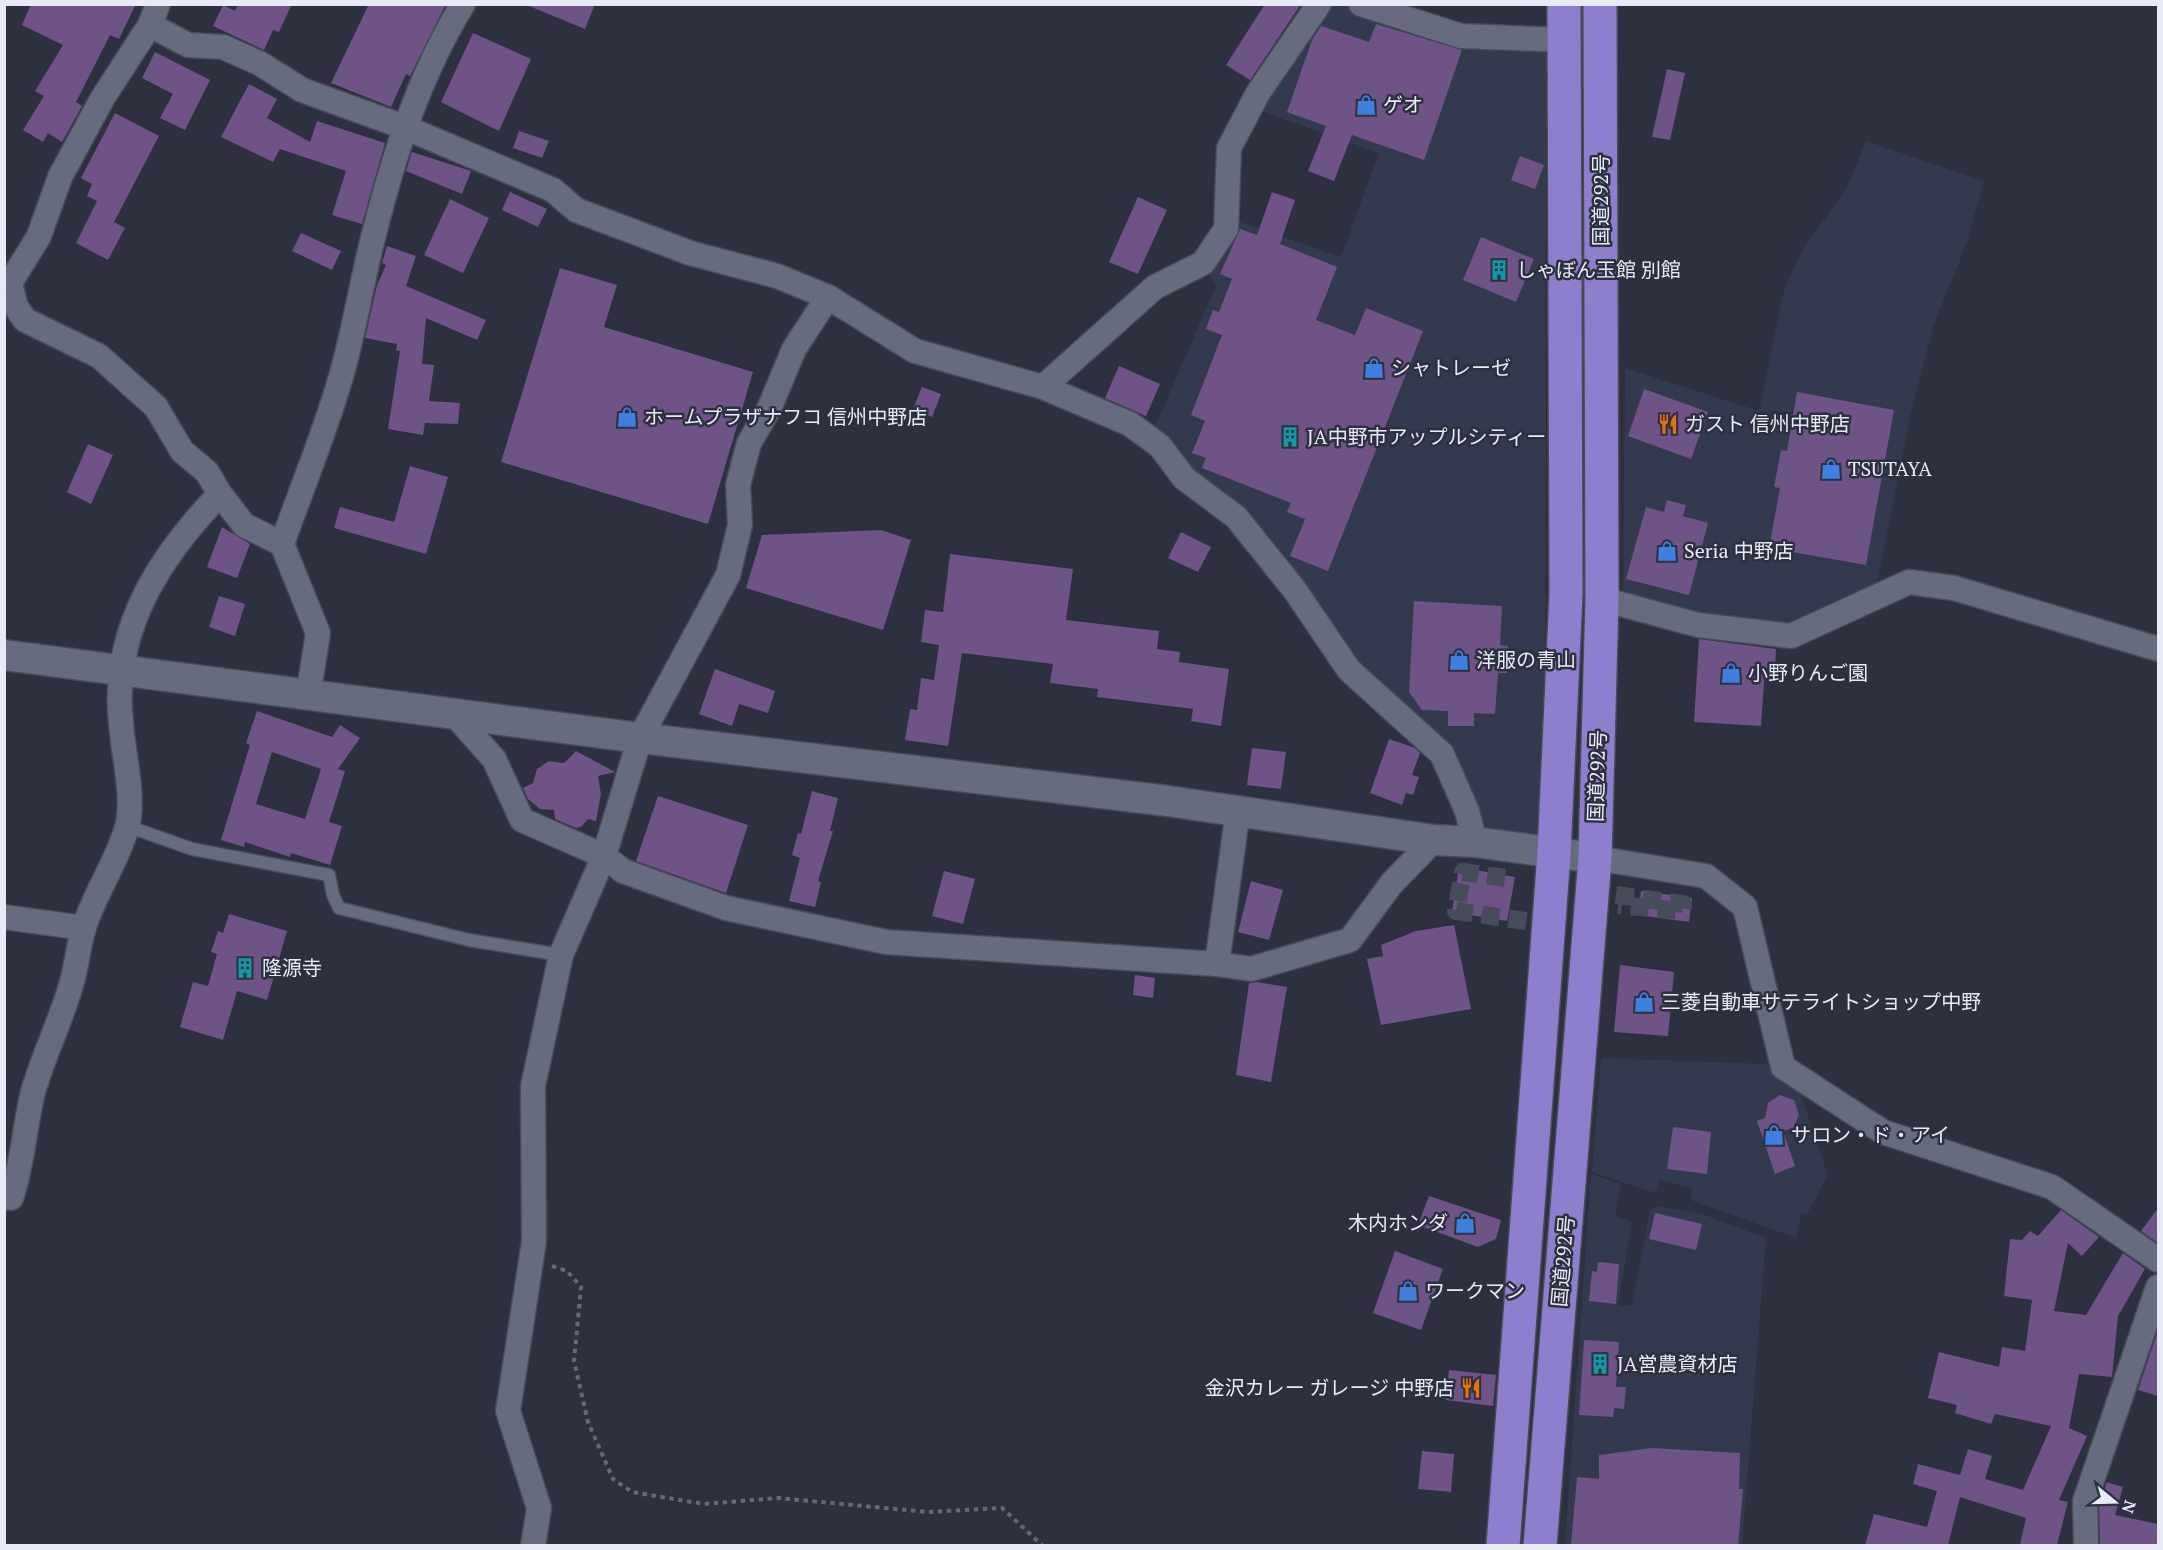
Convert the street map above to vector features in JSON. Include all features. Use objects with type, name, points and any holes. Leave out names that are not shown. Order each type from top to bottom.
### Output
[{"type":"highway","name":"国道292号","points":[[1503,1545],[1554,853],[1566,594],[1564,4]]},
{"type":"highway","name":"国道292号","points":[[1540,1545],[1595,858],[1602,599],[1600,4]]},
{"type":"street","points":[[282,544],[340,381],[361,302],[373,238],[404,127],[448,29],[464,4]]},
{"type":"street","points":[[1043,387],[1155,287],[1203,263],[1226,229],[1229,148],[1258,93],[1319,4]]},
{"type":"street","points":[[1361,4],[1461,36],[1564,40]]},
{"type":"street","points":[[308,696],[318,633],[282,544],[244,525],[220,494],[207,472],[182,451],[156,407],[99,356],[26,320],[16,308],[7,282],[39,236],[60,177],[102,99],[154,15],[188,45],[223,47],[259,63],[302,90],[404,127],[553,190],[576,210],[690,253],[777,276],[828,297],[915,351],[1043,387],[1130,424],[1160,446],[1184,478],[1236,517],[1294,589],[1349,670],[1442,754],[1467,811],[1475,842]]},
{"type":"street","points":[[533,1545],[539,1508],[508,1411],[534,1241],[533,1086],[561,955],[604,856],[640,738],[728,575],[740,525],[738,485],[749,443],[769,409],[794,349],[828,297]]},
{"type":"street","points":[[4,1197],[11,1198],[21,1172],[22,1142],[34,1091],[71,985],[84,928],[128,826],[128,772],[120,722],[121,669],[147,586],[185,530],[220,494]]},
{"type":"street","points":[[1602,599],[1698,625],[1791,636],[1909,582],[1954,588],[2158,649]]},
{"type":"street","points":[[4,655],[640,738],[1238,810],[1434,840],[1475,842],[1706,876],[1745,907],[1783,1067],[1883,1132],[2052,1187],[2158,1260]]},
{"type":"street","points":[[453,712],[494,759],[522,820],[604,856],[623,871],[726,908],[886,942],[1217,963],[1251,969],[1350,940],[1392,883],[1434,840]]},
{"type":"street","points":[[1217,963],[1238,810]]},
{"type":"street","points":[[4,917],[84,928]]},
{"type":"street","points":[[2086,1545],[2085,1501],[2158,1287]]},
{"type":"lane","points":[[128,826],[192,849],[329,875],[333,895],[339,908],[470,940],[561,955]]},
{"type":"path","points":[[531,1260],[567,1271],[581,1287],[574,1361],[588,1422],[613,1479],[632,1492],[704,1504],[778,1498],[928,1512],[1002,1508],[1043,1545]]},
{"type":"shaded area","points":[[1319,5],[1361,5],[1461,36],[1546,38],[1545,704],[1538,852],[1475,842],[1467,811],[1400,714],[1294,589],[1150,438],[1216,286],[1203,263],[1226,217],[1341,257],[1379,153],[1250,107]]},
{"type":"shaded area","points":[[1866,141],[1984,181],[1966,245],[1933,327],[1910,417],[1874,598],[1791,636],[1623,605],[1625,368],[1759,411],[1784,290],[1803,249],[1846,189]]},
{"type":"shaded area","points":[[1601,1058],[1766,1064],[1775,1073],[1797,1083],[1828,1175],[1807,1214],[1802,1213],[1796,1238],[1691,1200],[1692,1188],[1660,1180],[1656,1193],[1592,1172]]},
{"type":"shaded area","points":[[1591,1174],[1621,1184],[1615,1216],[1632,1222],[1618,1306],[1632,1305],[1650,1210],[1658,1206],[1705,1215],[1766,1238],[1742,1545],[1565,1546]]},
{"type":"building","points":[[31,4],[136,4],[119,39],[110,35],[76,102],[82,106],[62,142],[48,133],[43,142],[23,130],[44,96],[35,91],[63,45],[22,25]]},
{"type":"building","points":[[238,4],[292,4],[279,32],[273,30],[264,50],[213,26],[223,5],[235,11]]},
{"type":"building","points":[[369,4],[446,4],[410,76],[406,74],[391,107],[331,83]]},
{"type":"building","points":[[524,4],[595,4],[585,29]]},
{"type":"building","points":[[1265,4],[1301,4],[1250,80],[1226,65]]},
{"type":"building","points":[[1376,24],[1462,50],[1424,160],[1352,135],[1334,181],[1308,171],[1326,126],[1287,112],[1312,40],[1321,26],[1369,42]]},
{"type":"building","points":[[473,33],[531,59],[499,131],[441,102]]},
{"type":"building","points":[[155,52],[210,80],[185,130],[160,118],[173,94],[142,78]]},
{"type":"building","points":[[1667,69],[1685,73],[1670,140],[1652,137]]},
{"type":"building","points":[[249,84],[277,99],[267,118],[310,142],[317,121],[385,143],[362,224],[332,215],[346,171],[280,149],[273,162],[221,137]]},
{"type":"building","points":[[115,113],[159,136],[114,222],[125,228],[108,260],[76,243],[97,201],[87,196],[92,184],[81,178]]},
{"type":"building","points":[[519,131],[549,141],[542,158],[513,148]]},
{"type":"building","points":[[412,152],[471,171],[462,194],[406,171]]},
{"type":"building","points":[[1520,156],[1544,165],[1535,189],[1511,180]]},
{"type":"building","points":[[510,192],[547,209],[538,227],[502,210]]},
{"type":"building","name":"JA中野市アップルシティー","points":[[1272,192],[1295,200],[1280,244],[1337,267],[1316,320],[1355,335],[1366,308],[1423,331],[1328,571],[1290,556],[1305,519],[1287,512],[1291,503],[1202,468],[1206,458],[1192,453],[1205,421],[1191,415],[1222,335],[1206,329],[1213,310],[1219,312],[1232,279],[1220,274],[1240,229],[1257,235]]},
{"type":"building","points":[[1138,197],[1167,210],[1138,274],[1109,262]]},
{"type":"building","points":[[450,199],[489,218],[463,273],[424,255]]},
{"type":"building","points":[[301,233],[341,251],[332,270],[292,251]]},
{"type":"building","name":"しゃぼん玉館 別館","points":[[1481,237],[1534,259],[1516,302],[1463,280]]},
{"type":"building","points":[[387,246],[416,256],[406,286],[486,320],[477,340],[426,318],[422,364],[434,365],[429,401],[460,403],[458,424],[425,423],[423,435],[388,429],[400,351],[396,350],[397,344],[365,338],[377,285],[386,265],[382,263]]},
{"type":"building","name":"ホームプラザナフコ 信州中野店","points":[[560,268],[617,285],[604,327],[753,372],[708,524],[501,462]]},
{"type":"building","points":[[1119,366],[1160,384],[1146,416],[1105,398]]},
{"type":"building","points":[[922,387],[941,394],[932,417],[913,409]]},
{"type":"building","name":"ガスト 信州中野店","points":[[1644,389],[1708,412],[1691,459],[1628,436]]},
{"type":"building","name":"TSUTAYA","points":[[1797,392],[1894,410],[1866,565],[1769,548],[1780,488],[1774,487],[1781,450],[1787,451]]},
{"type":"building","points":[[88,444],[113,455],[91,504],[67,492]]},
{"type":"building","points":[[410,466],[448,477],[426,554],[334,528],[340,507],[394,522]]},
{"type":"building","name":"Seria 中野店","points":[[1667,500],[1686,505],[1683,516],[1708,523],[1689,595],[1626,579],[1646,507],[1664,512]]},
{"type":"building","points":[[222,527],[250,544],[237,578],[207,567]]},
{"type":"building","points":[[881,530],[911,540],[883,630],[746,588],[762,535]]},
{"type":"building","points":[[1181,532],[1211,547],[1198,572],[1168,558]]},
{"type":"building","points":[[950,554],[1073,569],[1066,620],[1159,631],[1157,649],[1180,652],[1179,662],[1229,669],[1221,726],[1191,721],[1193,709],[1097,697],[1098,689],[1050,683],[1053,664],[962,653],[948,746],[905,740],[910,709],[917,710],[921,678],[934,680],[939,645],[921,642],[925,610],[943,612]]},
{"type":"building","points":[[219,596],[245,604],[235,636],[209,627]]},
{"type":"building","name":"洋服の青山","points":[[1414,601],[1502,606],[1500,645],[1508,646],[1507,673],[1498,673],[1495,714],[1474,713],[1474,726],[1448,726],[1448,711],[1422,710],[1409,692]]},
{"type":"building","points":[[1699,639],[1776,649],[1775,670],[1765,669],[1761,726],[1694,722]]},
{"type":"building","points":[[715,669],[775,691],[768,713],[739,704],[732,726],[699,714]]},
{"type":"building","points":[[257,711],[332,737],[340,725],[360,738],[338,769],[345,771],[329,822],[342,826],[330,865],[291,853],[290,857],[245,842],[244,847],[221,840],[250,745],[246,743]],"holes":[[[272,752],[321,769],[305,819],[256,804]]]},
{"type":"building","points":[[1389,739],[1415,748],[1420,753],[1412,775],[1419,777],[1413,795],[1406,793],[1402,805],[1370,793]]},
{"type":"building","points":[[1252,748],[1286,752],[1281,789],[1247,785]]},
{"type":"building","points":[[576,751],[615,772],[598,776],[601,794],[596,821],[588,819],[581,827],[576,828],[555,819],[554,810],[540,809],[528,799],[523,788],[533,783],[537,769],[549,761],[564,763]]},
{"type":"building","points":[[812,791],[838,798],[830,831],[833,831],[818,881],[821,882],[815,907],[789,901],[800,858],[792,855],[798,833],[801,834]]},
{"type":"building","points":[[658,796],[748,825],[726,893],[636,861]]},
{"type":"building","points":[[1459,867],[1515,877],[1507,921],[1452,912]]},
{"type":"building","points":[[944,871],[975,879],[963,924],[932,916]]},
{"type":"building","points":[[1251,881],[1283,890],[1269,940],[1238,932]]},
{"type":"building","points":[[1641,891],[1692,898],[1689,922],[1638,915]]},
{"type":"building","name":"隆源寺","points":[[229,914],[287,931],[267,1000],[237,991],[223,1040],[180,1027],[193,982],[208,986],[217,954],[211,952],[218,931],[223,933]]},
{"type":"building","points":[[1454,925],[1471,1009],[1381,1025],[1367,959],[1383,956],[1381,945],[1416,931]]},
{"type":"building","name":"三菱自動車サテライトショップ中野","points":[[1620,965],[1674,972],[1668,1036],[1614,1032]]},
{"type":"building","points":[[1135,975],[1155,978],[1153,998],[1133,995]]},
{"type":"building","points":[[1257,982],[1287,987],[1271,1082],[1236,1075],[1249,983]]},
{"type":"building","points":[[1780,1095],[1794,1100],[1799,1115],[1793,1128],[1783,1131],[1795,1166],[1775,1174],[1757,1121],[1765,1118],[1768,1103]]},
{"type":"building","points":[[1673,1127],[1711,1132],[1707,1174],[1667,1169]]},
{"type":"building","points":[[1429,1196],[1501,1220],[1496,1239],[1478,1247],[1418,1225]]},
{"type":"building","points":[[2158,1208],[2158,1243],[2141,1231]]},
{"type":"building","points":[[2061,1210],[2099,1237],[2082,1256],[2068,1243],[2054,1311],[2086,1315],[2123,1253],[2145,1269],[2118,1316],[2112,1377],[2079,1374],[2069,1428],[2087,1436],[2059,1500],[2068,1502],[2057,1545],[2020,1545],[2026,1518],[1960,1497],[1948,1545],[1865,1545],[1874,1514],[1927,1527],[1937,1491],[1913,1484],[1918,1464],[1960,1475],[1968,1449],[1992,1456],[1985,1479],[2023,1490],[2051,1426],[1995,1414],[1991,1424],[1955,1413],[1957,1405],[1928,1398],[1939,1352],[1999,1367],[2002,1347],[2025,1351],[2032,1300],[2004,1296],[2010,1239],[2022,1240],[2030,1231],[2038,1236]]},
{"type":"building","points":[[1655,1213],[1702,1224],[1696,1250],[1649,1239]]},
{"type":"building","name":"ワークマン","points":[[1395,1251],[1443,1269],[1421,1330],[1373,1313]]},
{"type":"building","points":[[1598,1262],[1619,1264],[1616,1304],[1589,1301],[1592,1271],[1597,1272]]},
{"type":"building","points":[[2158,1330],[2158,1396],[2138,1390]]},
{"type":"building","name":"JA営農資材店","points":[[1584,1340],[1619,1342],[1616,1387],[1626,1387],[1624,1409],[1614,1408],[1613,1417],[1579,1415]]},
{"type":"building","name":"金沢カレー ガレージ 中野店","points":[[1449,1370],[1496,1375],[1493,1406],[1446,1400]]},
{"type":"building","points":[[1652,1448],[1740,1453],[1739,1489],[1743,1489],[1738,1545],[1571,1545],[1577,1477],[1599,1479],[1599,1455]]},
{"type":"building","points":[[1422,1451],[1454,1454],[1451,1492],[1418,1489]]},
{"type":"building","points":[[2107,1482],[2123,1487],[2115,1515],[2158,1524],[2158,1545],[2100,1545],[2099,1503]]},
{"type":"tunnel","points":[[1505,878],[1463,872],[1456,911],[1540,923]]},
{"type":"tunnel","points":[[1616,895],[1683,904],[1682,911],[1618,905]]},
{"type":"place","name":"ゲオ","points":[[1366,105]]},
{"type":"place","name":"しゃぼん玉館 別館","points":[[1499,270]]},
{"type":"place","name":"シャトレーゼ","points":[[1374,368]]},
{"type":"place","name":"ホームプラザナフコ 信州中野店","points":[[627,417]]},
{"type":"place","name":"ガスト 信州中野店","points":[[1668,424]]},
{"type":"place","name":"JA中野市アップルシティー","points":[[1290,437]]},
{"type":"place","name":"TSUTAYA","points":[[1831,469]]},
{"type":"place","name":"Seria 中野店","points":[[1667,551]]},
{"type":"place","name":"洋服の青山","points":[[1459,660]]},
{"type":"place","name":"小野りんご園","points":[[1731,673]]},
{"type":"place","name":"隆源寺","points":[[245,968]]},
{"type":"place","name":"三菱自動車サテライトショップ中野","points":[[1644,1002]]},
{"type":"place","name":"サロン・ド・アイ","points":[[1774,1135]]},
{"type":"place","name":"木内ホンダ","points":[[1465,1223]]},
{"type":"place","name":"ワークマン","points":[[1408,1291]]},
{"type":"place","name":"JA営農資材店","points":[[1600,1364]]},
{"type":"place","name":"金沢カレー ガレージ 中野店","points":[[1471,1388]]}]
